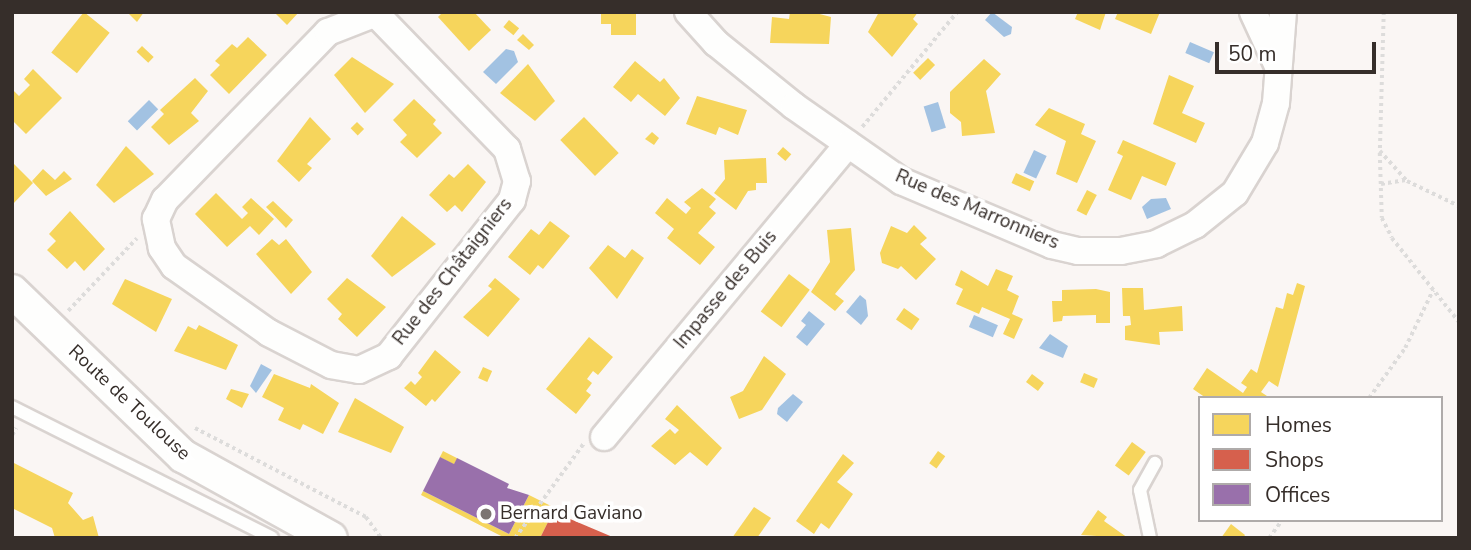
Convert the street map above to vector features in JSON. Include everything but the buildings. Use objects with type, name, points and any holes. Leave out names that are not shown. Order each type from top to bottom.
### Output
[{"type":"street","name":"Rue des Marronniers","points":[[688,12],[736,59],[901,181],[1052,245],[1078,251],[1121,251],[1156,244],[1195,225],[1235,193],[1265,143],[1280,72],[1283,12]]},
{"type":"street","points":[[1253,12],[1280,72]]},
{"type":"street","name":"Rue des Châtaigniers","points":[[378,13],[507,149],[517,181],[512,200],[389,356],[359,370],[331,365],[269,333],[174,266],[162,248],[156,219],[165,200],[328,32],[378,13]]},
{"type":"street","name":"Impasse des Buis","points":[[604,437],[848,144]]},
{"type":"street","name":"Route de Toulouse","points":[[12,291],[183,456],[331,538]]},
{"type":"lane","points":[[12,407],[272,538]]},
{"type":"lane","points":[[1150,538],[1140,490],[1155,463]]},
{"type":"path","points":[[848,144],[957,12]]},
{"type":"path","points":[[1384,12],[1380,151],[1382,218],[1459,322]]},
{"type":"path","points":[[1380,151],[1407,181],[1459,206]]},
{"type":"path","points":[[1381,184],[1407,181]]},
{"type":"path","points":[[64,315],[156,219]]},
{"type":"path","points":[[1370,396],[1433,290]]},
{"type":"path","points":[[183,420],[366,517],[381,538]]},
{"type":"path","points":[[12,435],[16,428]]},
{"type":"path","points":[[515,538],[594,431],[604,437]]},
{"type":"path","points":[[1269,538],[1281,522]]},
{"type":"water","points":[[992,12],[1012,27],[1011,34],[1004,37],[985,20]]},
{"type":"water","points":[[1190,42],[1214,52],[1209,63],[1185,53]]},
{"type":"water","points":[[506,49],[514,51],[518,62],[496,84],[483,72]]},
{"type":"water","points":[[149,100],[158,109],[137,130],[128,121]]},
{"type":"water","points":[[938,102],[946,128],[932,132],[924,106]]},
{"type":"water","points":[[1034,150],[1047,156],[1036,179],[1023,173]]},
{"type":"water","points":[[1166,198],[1171,209],[1147,219],[1142,207],[1151,199]]},
{"type":"water","points":[[860,295],[866,300],[868,316],[861,325],[846,312]]},
{"type":"water","points":[[809,311],[825,324],[807,346],[796,337],[806,325],[801,321]]},
{"type":"water","points":[[974,315],[998,325],[993,337],[969,327]]},
{"type":"water","points":[[1050,334],[1068,346],[1063,358],[1039,348]]},
{"type":"water","points":[[261,364],[272,370],[256,393],[250,386]]},
{"type":"water","points":[[793,394],[803,402],[787,422],[777,414],[778,408]]},
{"type":"place","name":"Bernard Gaviano","points":[[486,514]]}]
